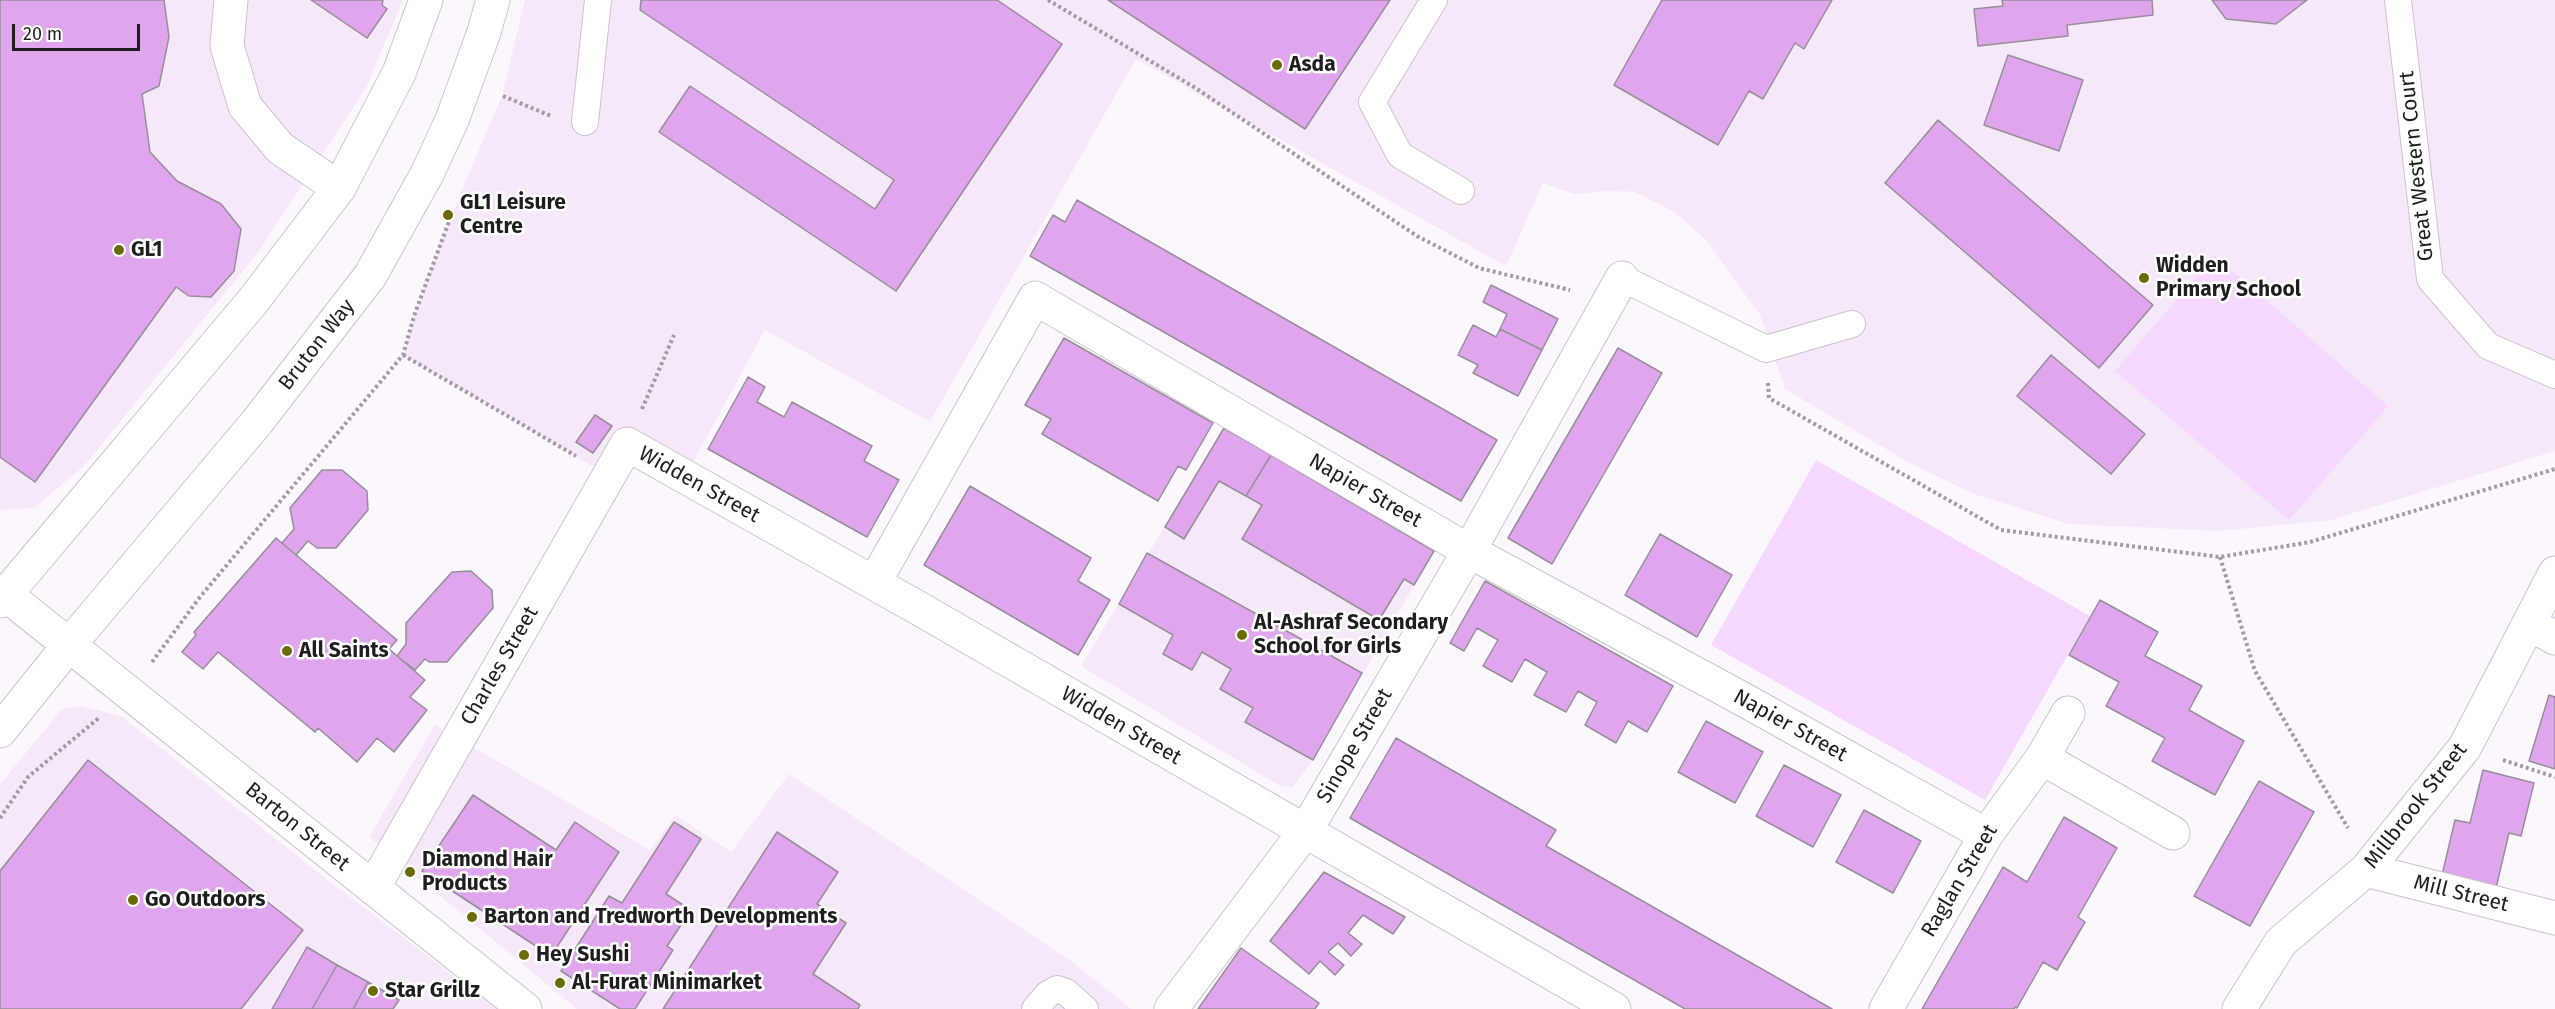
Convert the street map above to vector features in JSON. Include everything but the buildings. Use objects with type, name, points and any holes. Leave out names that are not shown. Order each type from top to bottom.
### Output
[{"type":"street","points":[[231,0],[227,46],[245,106],[280,148],[339,188]]},
{"type":"street","points":[[2,595],[253,301],[339,188],[399,73],[426,0]]},
{"type":"street","name":"Bruton Way","points":[[0,731],[256,422],[370,276],[427,174],[452,120],[484,32],[493,0]]},
{"type":"street","name":"Sinope Street","points":[[1171,1009],[1306,830],[1468,551],[1616,289]]},
{"type":"street","name":"Napier Street","points":[[874,583],[1035,298],[1468,551],[1748,702],[1986,835]]},
{"type":"street","name":"Charles Street","points":[[374,888],[627,444]]},
{"type":"street","name":"Widden Street","points":[[627,444],[1306,830],[1614,1009]]},
{"type":"street","name":"Millbrook Street","points":[[2239,1009],[2281,942],[2366,870],[2465,747],[2542,631],[2555,573]]},
{"type":"street","name":"Barton Street","points":[[2,595],[69,645],[525,1009]]},
{"type":"street","name":"Raglan Street","points":[[1886,1009],[1986,835],[2042,758],[2068,712]]},
{"type":"street","points":[[2042,758],[2173,833]]},
{"type":"street","name":"Mill Street","points":[[2366,870],[2555,918]]},
{"type":"lane","points":[[585,122],[598,0]]},
{"type":"lane","points":[[1434,0],[1372,102],[1400,155],[1461,191]]},
{"type":"lane","name":"Great Western Court","points":[[2398,0],[2430,279],[2487,346],[2555,375]]},
{"type":"lane","points":[[1616,289],[1766,349],[1852,324]]},
{"type":"lane","points":[[1035,1009],[1048,994],[1057,989],[1066,992],[1085,1009]]},
{"type":"path","points":[[1048,0],[1194,87],[1416,236],[1479,268],[1616,289]]},
{"type":"path","points":[[502,96],[549,116],[585,122]]},
{"type":"path","points":[[627,444],[674,335]]},
{"type":"path","points":[[1766,349],[1769,398],[2001,530],[2220,557],[2310,542],[2555,469]]},
{"type":"path","points":[[200,597],[403,355],[609,476]]},
{"type":"path","points":[[2220,557],[2255,671],[2344,818],[2366,870]]},
{"type":"path","points":[[2465,747],[2555,777]]},
{"type":"shaded area","points":[[0,0],[403,0],[366,88],[259,251],[84,466],[34,508],[0,510]]},
{"type":"shaded area","name":"Widden Primary School","points":[[525,0],[2555,0],[2555,451],[2331,520],[2219,531],[2069,524],[1974,494],[1908,462],[1785,389],[1760,315],[1706,240],[1674,212],[1635,192],[1607,191],[1574,194],[1543,183],[1506,266],[1136,59],[930,422],[765,330],[685,477],[627,444],[609,476],[403,355],[414,316],[451,216],[502,96]]},
{"type":"shaded area","points":[[2215,256],[2388,406],[2289,520],[2115,371]]},
{"type":"shaded area","name":"Al-Ashraf Secondary School for Girls","points":[[1224,428],[1434,551],[1313,760],[1293,787],[1280,786],[1081,666]]},
{"type":"shaded area","points":[[1816,460],[2090,616],[1985,800],[1711,645]]},
{"type":"shaded area","points":[[81,706],[121,716],[326,879],[498,1009],[0,1009],[0,784],[62,709]]},
{"type":"shaded area","points":[[435,725],[650,850],[675,815],[731,852],[789,774],[1068,959],[1132,1009],[577,1009],[369,837]]},
{"type":"place","name":"Asda","points":[[1277,65]]},
{"type":"place","name":"GL1 Leisure Centre","points":[[448,215]]},
{"type":"place","name":"GL1","points":[[119,250]]},
{"type":"place","name":"Widden Primary School","points":[[2144,278]]},
{"type":"place","name":"Al-Ashraf Secondary School for Girls","points":[[1242,635]]},
{"type":"place","name":"All Saints","points":[[287,651]]},
{"type":"place","name":"Diamond Hair Products","points":[[410,872]]},
{"type":"place","name":"Go Outdoors","points":[[133,900]]},
{"type":"place","name":"Barton and Tredworth Developments","points":[[472,917]]},
{"type":"place","name":"Hey Sushi","points":[[524,955]]},
{"type":"place","name":"Al-Furat Minimarket","points":[[560,983]]},
{"type":"place","name":"Star Grillz","points":[[373,991]]}]
